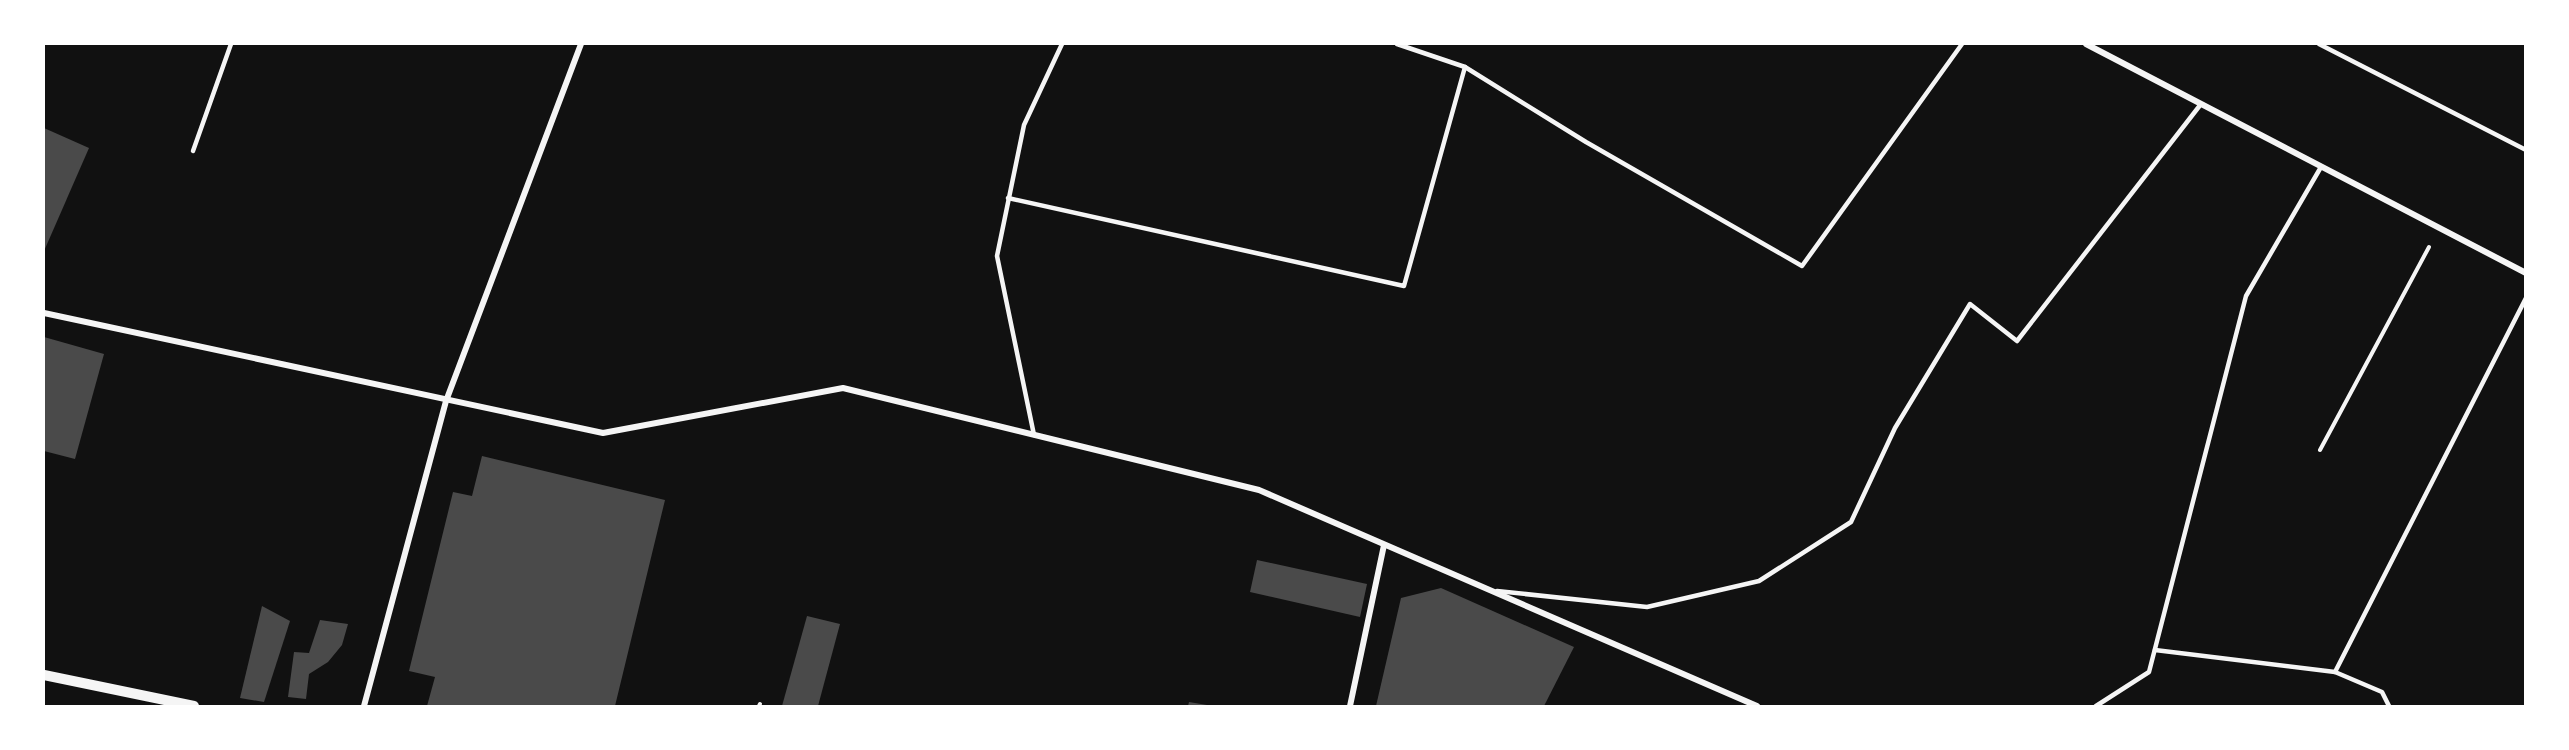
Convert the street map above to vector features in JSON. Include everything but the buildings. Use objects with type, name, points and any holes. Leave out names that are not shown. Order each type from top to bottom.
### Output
[{"type":"street","points":[[364,706],[446,401],[581,44]]},
{"type":"street","points":[[2086,44],[2526,273]]},
{"type":"street","points":[[44,313],[603,433],[843,388],[1259,490],[1757,706]]},
{"type":"street","points":[[1350,706],[1384,545]]},
{"type":"street","points":[[44,675],[194,706]]},
{"type":"lane","points":[[193,151],[231,44]]},
{"type":"lane","points":[[1034,435],[997,256],[1023,125],[1062,44]]},
{"type":"lane","points":[[1397,44],[1465,67],[1586,142],[1802,266],[1962,44]]},
{"type":"lane","points":[[2319,44],[2526,150]]},
{"type":"lane","points":[[1008,198],[1404,286],[1465,67]]},
{"type":"lane","points":[[1489,590],[1647,608],[1759,581],[1851,522],[1895,428],[1970,304],[2017,341],[2201,104]]},
{"type":"lane","points":[[2096,706],[2149,672],[2246,296],[2321,167]]},
{"type":"lane","points":[[2335,672],[2526,298]]},
{"type":"lane","points":[[2155,650],[2335,672],[2382,692],[2389,706]]},
{"type":"path","points":[[2320,450],[2439,228]]}]
